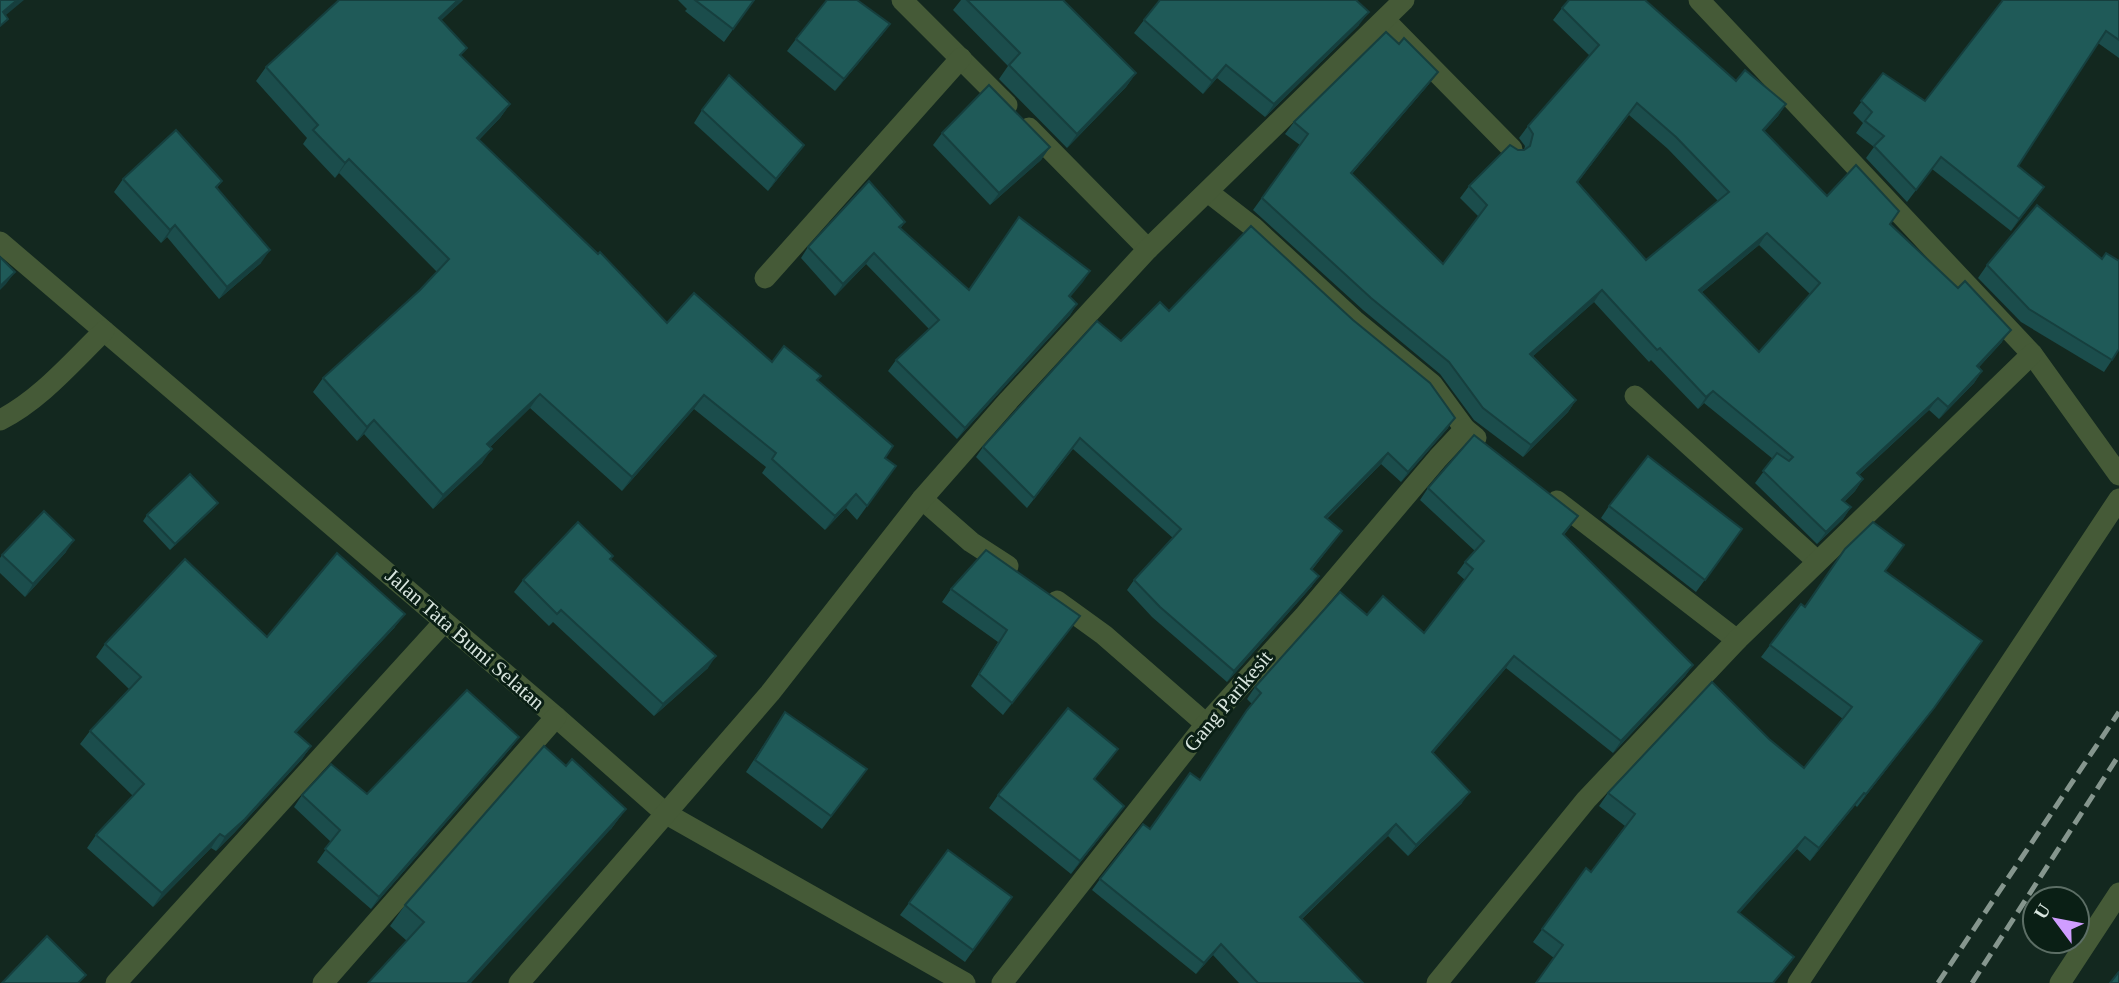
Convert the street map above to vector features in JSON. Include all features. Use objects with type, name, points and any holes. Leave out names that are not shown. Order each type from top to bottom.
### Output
[{"type":"street","points":[[902,0],[1148,249]]},
{"type":"street","points":[[519,983],[770,692],[922,499],[1148,249],[1405,0]]},
{"type":"street","points":[[1699,0],[2032,354],[2119,475]]},
{"type":"street","points":[[1385,20],[1512,149]]},
{"type":"street","points":[[765,278],[961,58]]},
{"type":"street","points":[[1208,192],[1252,227],[1353,320],[1432,384],[1465,429],[1497,454]]},
{"type":"street","name":"Jalan Tata Bumi Selatan","points":[[0,242],[665,813],[965,983]]},
{"type":"street","points":[[0,420],[15,412],[48,384],[104,331]]},
{"type":"street","points":[[1437,983],[1586,800],[1737,640],[2032,354]]},
{"type":"street","points":[[1635,396],[1817,561]]},
{"type":"street","name":"Gang Parikesit","points":[[1002,983],[1206,724],[1465,429]]},
{"type":"street","points":[[1541,488],[1737,640]]},
{"type":"street","points":[[922,499],[971,542],[1023,577]]},
{"type":"street","points":[[1798,983],[2119,499]]},
{"type":"street","points":[[1041,590],[1104,635],[1206,724]]},
{"type":"street","points":[[116,983],[444,622]]},
{"type":"street","points":[[323,983],[556,717]]},
{"type":"street","points":[[2060,983],[2119,893]]},
{"type":"building","points":[[0,0],[17,0],[3,12],[8,19],[0,26]]},
{"type":"building","points":[[339,0],[458,0],[439,18],[467,48],[460,55],[510,104],[477,138],[598,254],[600,252],[667,323],[694,293],[772,362],[784,346],[821,376],[817,380],[893,446],[885,458],[896,466],[867,506],[856,494],[835,516],[772,459],[776,453],[704,395],[632,477],[540,394],[487,444],[492,449],[443,495],[374,420],[367,427],[323,378],[420,290],[449,259],[349,159],[345,163],[313,130],[318,125],[266,67]]},
{"type":"building","points":[[695,0],[754,0],[733,29]]},
{"type":"building","points":[[827,0],[857,0],[890,24],[844,79],[796,39]]},
{"type":"building","points":[[967,0],[1063,0],[1136,73],[1077,134],[1009,65],[1020,53]]},
{"type":"building","points":[[1160,0],[1356,0],[1369,12],[1274,104],[1226,65],[1212,81],[1144,20]]},
{"type":"building","points":[[1569,0],[1645,0],[1736,81],[1745,70],[1786,104],[1763,130],[1827,196],[1856,165],[1899,211],[1890,224],[1958,288],[1965,281],[2011,330],[1977,366],[1982,371],[1948,407],[1938,398],[1857,473],[1863,479],[1842,500],[1851,507],[1826,532],[1763,471],[1777,453],[1789,461],[1793,457],[1713,391],[1706,397],[1660,348],[1657,350],[1602,290],[1530,354],[1576,400],[1531,445],[1483,408],[1449,362],[1371,298],[1262,198],[1308,134],[1294,122],[1386,32],[1399,44],[1404,38],[1438,72],[1351,173],[1443,264],[1487,205],[1469,186],[1510,145],[1518,150],[1530,146],[1533,134],[1528,126],[1599,45],[1562,8]],"holes":[[[1637,103],[1676,137],[1729,192],[1646,260],[1577,182]],[[1767,233],[1820,283],[1759,352],[1699,290]]]},
{"type":"building","points":[[2003,0],[2119,0],[2119,40],[2106,31],[2018,166],[2044,187],[2019,219],[1941,157],[1916,190],[1874,146],[1884,136],[1865,121],[1872,112],[1861,101],[1883,73],[1925,101]]},
{"type":"building","points":[[729,75],[804,145],[776,179],[702,110]]},
{"type":"building","points":[[989,85],[1050,147],[999,193],[942,133]]},
{"type":"building","points":[[176,130],[222,181],[216,187],[270,250],[227,287],[175,225],[170,230],[123,179]]},
{"type":"building","points":[[869,181],[905,222],[899,227],[969,290],[1019,217],[1090,271],[1069,296],[1077,304],[965,428],[896,360],[939,320],[874,253],[843,284],[808,247]]},
{"type":"building","points":[[2037,205],[2102,259],[2106,253],[2119,261],[2119,349],[2112,360],[2029,309],[1987,265]]},
{"type":"building","points":[[1251,226],[1353,320],[1430,383],[1455,418],[1408,472],[1388,453],[1325,517],[1342,531],[1311,569],[1319,576],[1234,671],[1160,607],[1134,580],[1181,529],[1080,438],[1034,498],[983,447],[1097,321],[1121,341],[1160,302],[1169,311]]},
{"type":"building","points":[[0,257],[15,272],[0,286]]},
{"type":"building","points":[[1474,435],[1578,516],[1563,534],[1693,665],[1621,741],[1514,656],[1432,752],[1470,792],[1416,845],[1396,824],[1300,917],[1363,983],[1258,983],[1221,944],[1204,963],[1100,879],[1143,824],[1150,829],[1190,773],[1200,780],[1261,693],[1255,687],[1340,592],[1367,615],[1383,596],[1424,633],[1473,569],[1465,562],[1484,541],[1428,488]]},
{"type":"building","points":[[1648,456],[1742,529],[1705,580],[1609,506]]},
{"type":"building","points":[[190,474],[218,503],[175,544],[147,515]]},
{"type":"building","points":[[44,511],[74,540],[33,584],[2,555]]},
{"type":"building","points":[[578,522],[613,556],[610,559],[716,656],[663,704],[561,610],[557,614],[523,580]]},
{"type":"building","points":[[1873,522],[1904,545],[1885,571],[1982,641],[1934,708],[1819,848],[1805,837],[1738,912],[1794,957],[1773,983],[1536,983],[1563,945],[1542,929],[1586,868],[1591,872],[1635,814],[1608,793],[1712,682],[1769,739],[1804,768],[1852,707],[1770,645],[1801,604],[1805,607],[1845,549]]},
{"type":"building","points":[[986,550],[1080,616],[1012,703],[979,674],[1007,630],[951,589]]},
{"type":"building","points":[[337,553],[405,614],[295,732],[311,746],[245,819],[225,837],[220,834],[162,893],[96,835],[144,784],[90,731],[141,677],[105,644],[185,559],[267,637]]},
{"type":"building","points":[[467,690],[519,737],[379,897],[325,849],[340,830],[302,795],[331,764],[367,794]]},
{"type":"building","points":[[1068,708],[1118,749],[1094,779],[1124,806],[1080,861],[998,795]]},
{"type":"building","points":[[785,712],[867,769],[831,816],[755,760]]},
{"type":"building","points":[[544,746],[566,766],[572,759],[626,809],[467,983],[368,983],[424,922],[405,905]]},
{"type":"building","points":[[948,850],[1012,897],[973,950],[909,903]]},
{"type":"building","points":[[47,936],[86,975],[78,983],[2,983]]},
{"type":"building","points":[[2118,973],[2119,983],[2110,983]]},
{"type":"railway","points":[[1938,983],[2119,712]]},
{"type":"railway","points":[[1972,983],[2119,755]]}]
